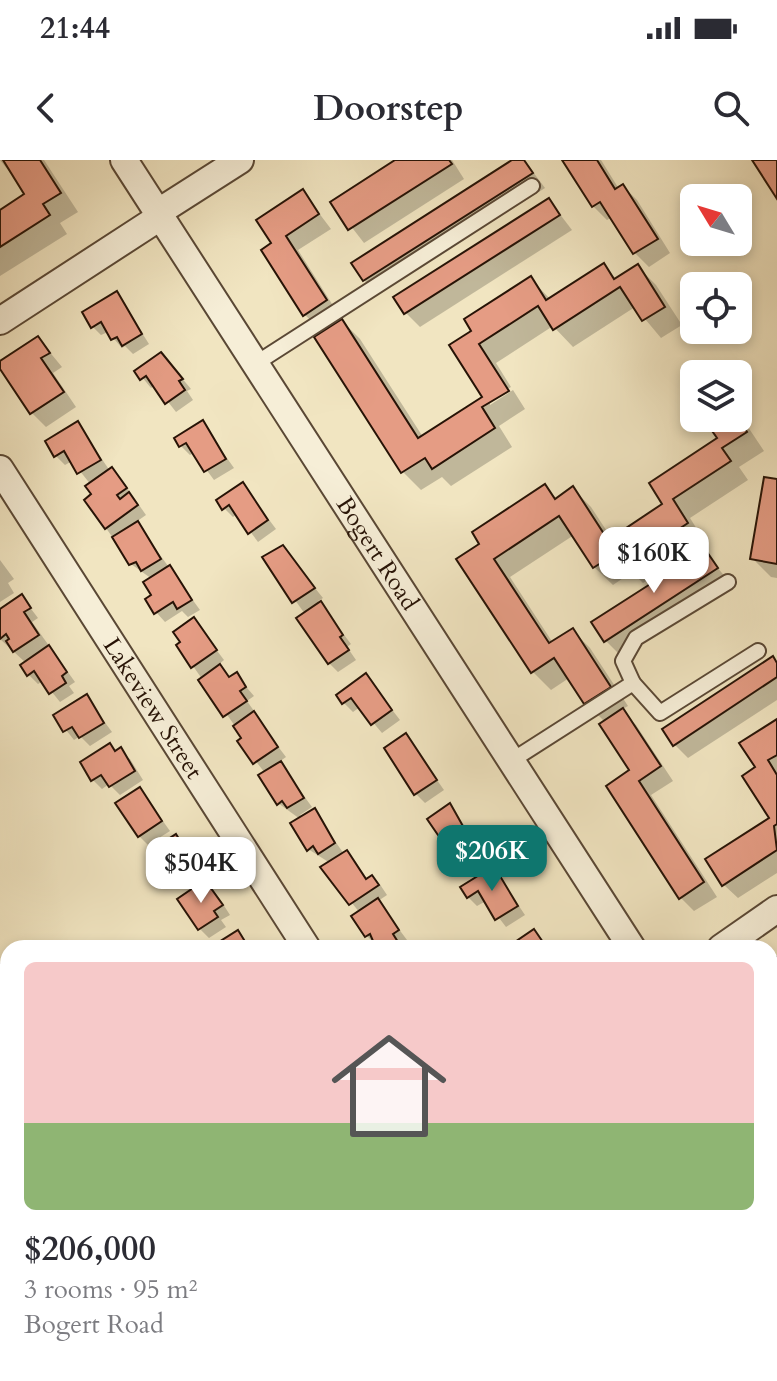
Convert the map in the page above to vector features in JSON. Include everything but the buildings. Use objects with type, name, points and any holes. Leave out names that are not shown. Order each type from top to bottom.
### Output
[{"type":"street","name":"Bogert Road","points":[[124,160],[627,940]]},
{"type":"street","points":[[0,321],[240,160]]},
{"type":"street","name":"Lakeview Street","points":[[0,469],[302,940]]},
{"type":"street","points":[[732,940],[777,909]]},
{"type":"lane","points":[[255,364],[532,186]]},
{"type":"lane","points":[[728,582],[636,638],[623,661],[633,683],[660,713],[758,651]]},
{"type":"lane","points":[[511,761],[633,683]]}]
